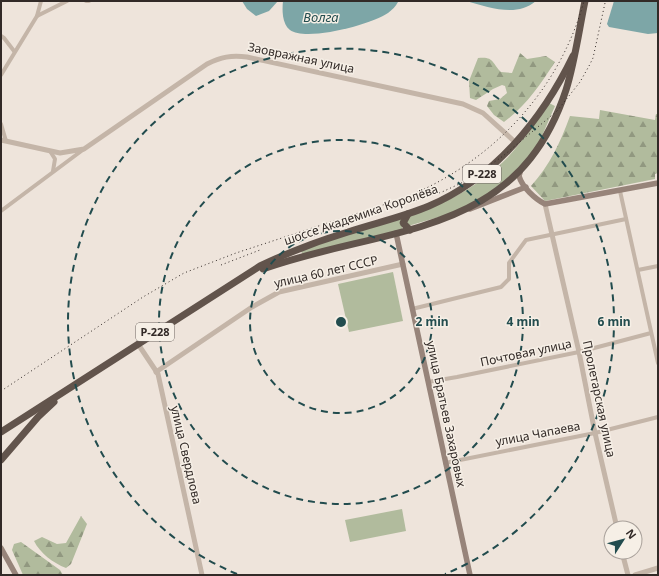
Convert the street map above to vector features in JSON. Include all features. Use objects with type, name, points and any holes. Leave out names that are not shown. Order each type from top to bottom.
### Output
[{"type":"highway","name":"Р-228","points":[[573,56],[586,1]]},
{"type":"highway","name":"шоссе Академика Королёва","points":[[1,432],[260,266],[296,249],[408,214],[444,199],[469,184],[492,166],[515,142],[559,84],[573,56]]},
{"type":"highway","name":"шоссе Академика Королёва","points":[[245,275],[298,257],[396,234],[444,220],[493,194],[522,168],[541,144],[566,91],[573,56]]},
{"type":"highway","points":[[546,102],[554,102],[558,109]]},
{"type":"highway","points":[[408,214],[403,223],[410,230]]},
{"type":"highway","name":"шоссе Академика Королёва","points":[[1,460],[38,417],[66,391]]},
{"type":"main road","points":[[522,168],[519,176],[526,187],[545,204],[658,183]]},
{"type":"main road","points":[[465,210],[526,187]]},
{"type":"main road","name":"улица Братьев Захаровых","points":[[396,234],[470,575]]},
{"type":"main road","points":[[1,548],[16,575]]},
{"type":"street","points":[[1,75],[14,51],[37,16],[41,1]]},
{"type":"street","points":[[37,16],[67,1]]},
{"type":"street","points":[[1,36],[14,51]]},
{"type":"street","name":"Заовражная улица","points":[[4,140],[50,151],[69,153],[84,149],[207,64],[219,58],[234,56],[247,57],[463,104],[483,113],[515,142]]},
{"type":"street","points":[[1,124],[4,140]]},
{"type":"street","points":[[1,211],[84,149]]},
{"type":"street","points":[[50,151],[56,159],[53,172]]},
{"type":"street","points":[[620,191],[658,363]]},
{"type":"street","name":"Пролетарская улица","points":[[545,204],[579,352],[594,433],[615,520]]},
{"type":"street","points":[[412,309],[501,287],[509,279],[509,263],[525,241],[551,234],[626,219]]},
{"type":"street","name":"улица 60 лет СССР","points":[[156,372],[252,307],[279,292],[403,264]]},
{"type":"street","points":[[638,270],[658,266]]},
{"type":"street","name":"Почтовая улица","points":[[428,382],[579,352],[652,333]]},
{"type":"street","name":"улица Свердлова","points":[[138,344],[156,372],[202,575]]},
{"type":"street","name":"улица Чапаева","points":[[445,463],[594,433],[658,417]]},
{"type":"street","points":[[624,560],[628,575]]},
{"type":"street","points":[[635,575],[658,568]]},
{"type":"green space","points":[[520,53],[527,59],[546,56],[555,62],[526,102],[504,122],[494,115],[487,106],[489,101],[500,99],[507,93],[505,86],[502,85],[493,89],[476,100],[470,98],[469,81],[478,58],[490,59],[501,72],[512,73]]},
{"type":"green space","points":[[549,103],[555,106],[538,145],[525,161],[497,188],[456,212],[408,226],[406,220],[408,217],[449,200],[486,177],[508,157]]},
{"type":"green space","points":[[600,110],[655,120],[656,114],[658,114],[658,173],[655,174],[655,179],[545,201],[531,186],[544,170],[554,153],[570,116],[599,119]]},
{"type":"green space","points":[[403,216],[402,230],[302,254],[301,250]]},
{"type":"green space","points":[[393,272],[403,321],[349,332],[338,284]]},
{"type":"green space","points":[[402,509],[406,531],[350,542],[345,520]]},
{"type":"green space","points":[[81,516],[87,524],[71,564],[66,568],[47,557],[34,541],[42,537],[57,544],[66,543]]},
{"type":"green space","points":[[21,542],[60,570],[63,575],[23,575],[12,550],[14,544]]},
{"type":"water","name":"Волга","points":[[242,1],[278,1],[269,11],[256,16],[247,9]]},
{"type":"water","name":"Волга","points":[[283,1],[398,2],[388,13],[369,22],[339,30],[310,34],[298,33],[287,27],[283,17]]},
{"type":"water","points":[[466,1],[536,1],[520,9],[502,10]]},
{"type":"water","points":[[614,1],[658,1],[658,33],[648,34],[609,27],[607,24]]},
{"type":"railway","points":[[1,391],[143,297],[184,273],[236,253],[404,198],[436,183],[465,165],[493,144],[517,120],[539,94],[558,65],[573,34],[584,1]]},
{"type":"railway","points":[[397,206],[442,192],[470,179],[503,156],[557,111],[580,82],[593,58],[605,3]]},
{"type":"railway","points":[[221,265],[260,250]]}]
